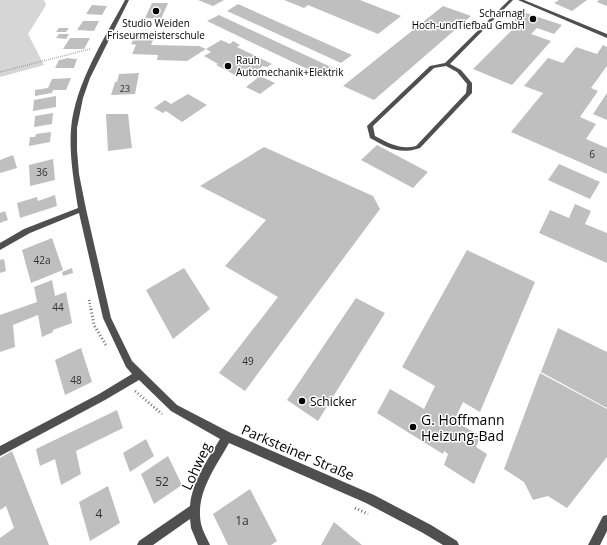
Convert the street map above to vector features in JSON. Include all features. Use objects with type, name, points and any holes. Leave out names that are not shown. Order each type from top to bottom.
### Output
[{"type":"street","name":"Parksteiner Straße","points":[[127,0],[87,78],[80,98],[74,128],[74,150],[76,174],[82,209],[107,318],[129,364],[174,408],[227,437],[370,499],[427,528],[453,545]]},
{"type":"street","points":[[520,0],[607,36]]},
{"type":"street","points":[[0,247],[27,231],[82,209]]},
{"type":"street","points":[[0,451],[139,374]]},
{"type":"street","name":"Lohweg","points":[[204,545],[196,524],[195,509],[198,492],[227,437]]},
{"type":"street","name":"Lohweg","points":[[143,545],[195,509]]},
{"type":"street","points":[[594,545],[607,520]]},
{"type":"lane","points":[[447,64],[459,71],[470,84],[469,93],[418,147],[408,150],[395,149],[372,137],[370,126],[432,67],[447,64],[511,0]]},
{"type":"path","points":[[0,72],[95,48],[92,54]]},
{"type":"path","points":[[88,294],[94,325],[108,350]]},
{"type":"path","points":[[126,382],[156,411],[163,415]]},
{"type":"path","points":[[352,507],[373,517]]},
{"type":"shaded area","points":[[0,0],[44,0],[46,5],[28,34],[44,65],[0,77]]},
{"type":"building","points":[[198,0],[224,0],[213,6]]},
{"type":"building","points":[[284,0],[360,0],[401,16],[378,34],[308,5],[304,8]]},
{"type":"building","points":[[559,0],[587,0],[572,11],[554,3]]},
{"type":"building","points":[[599,0],[607,0],[607,6],[597,2]]},
{"type":"building","name":"Studio Weiden Friseurmeisterschule","points":[[152,3],[168,3],[161,19],[145,18]]},
{"type":"building","points":[[238,4],[352,55],[341,63],[227,11]]},
{"type":"building","points":[[92,5],[107,6],[102,15],[86,14]]},
{"type":"building","points":[[443,6],[471,16],[374,100],[343,86]]},
{"type":"building","points":[[523,12],[562,25],[554,34],[537,28],[531,34],[551,41],[512,85],[473,69],[520,22],[514,20]]},
{"type":"building","points":[[219,15],[333,68],[322,76],[207,21]]},
{"type":"building","points":[[83,21],[99,21],[94,31],[77,30]]},
{"type":"building","points":[[59,28],[69,28],[66,32],[56,32]]},
{"type":"building","points":[[137,33],[156,34],[151,45],[199,46],[206,49],[187,61],[157,60],[158,55],[132,54],[136,45],[131,44]]},
{"type":"building","points":[[59,34],[69,34],[66,39],[56,38]]},
{"type":"building","points":[[70,38],[90,38],[84,49],[63,49]]},
{"type":"building","points":[[221,40],[230,44],[233,41],[240,45],[237,47],[272,64],[267,67],[263,66],[245,78],[239,75],[237,76],[216,65],[218,64],[204,56],[211,52],[206,49]]},
{"type":"building","points":[[603,45],[607,47],[607,66],[591,88],[598,91],[580,117],[596,124],[586,139],[607,148],[607,174],[511,132],[543,93],[524,86],[548,58],[563,63],[576,47],[597,54]]},
{"type":"building","points":[[66,58],[77,59],[74,68],[55,68],[59,60]]},
{"type":"building","points":[[139,73],[135,94],[111,95],[119,74]]},
{"type":"building","points":[[260,76],[275,83],[260,94],[246,87]]},
{"type":"building","points":[[71,78],[66,90],[53,90],[52,93],[35,96],[35,90],[48,88],[52,79]]},
{"type":"building","points":[[607,93],[607,120],[593,114]]},
{"type":"building","points":[[188,94],[207,105],[182,122],[166,111],[163,113],[154,108],[165,100],[171,104]]},
{"type":"building","points":[[56,96],[56,107],[33,111],[34,100]]},
{"type":"building","points":[[53,113],[52,124],[34,127],[35,116]]},
{"type":"building","points":[[106,114],[128,114],[132,148],[108,151]]},
{"type":"building","points":[[51,132],[50,142],[29,146],[30,137],[35,137],[36,134]]},
{"type":"building","points":[[377,145],[428,172],[413,188],[361,160]]},
{"type":"building","points":[[264,147],[373,196],[380,209],[245,391],[219,373],[278,297],[225,266],[266,220],[200,186]]},
{"type":"building","points":[[13,155],[17,168],[0,173],[0,160]]},
{"type":"building","points":[[53,159],[55,180],[30,186],[29,165]]},
{"type":"building","points":[[559,164],[600,182],[590,199],[548,180]]},
{"type":"building","points":[[55,195],[57,206],[20,218],[17,203],[37,197],[38,201]]},
{"type":"building","points":[[575,204],[591,211],[585,224],[607,233],[607,263],[539,233],[550,210],[569,218]]},
{"type":"building","points":[[5,211],[8,220],[0,223],[0,213]]},
{"type":"building","points":[[52,238],[63,270],[31,283],[22,250]]},
{"type":"building","points":[[467,250],[535,282],[480,412],[463,402],[454,421],[481,436],[476,447],[487,454],[474,484],[444,465],[448,454],[444,451],[443,454],[377,413],[390,389],[424,409],[435,386],[402,367]]},
{"type":"building","points":[[4,259],[6,271],[0,273],[0,260]]},
{"type":"building","points":[[72,268],[73,273],[63,276],[62,272]]},
{"type":"building","points":[[184,268],[210,309],[173,339],[146,290]]},
{"type":"building","points":[[52,280],[55,296],[66,292],[72,323],[53,330],[53,332],[42,337],[38,315],[13,325],[15,347],[0,352],[0,315],[37,302],[34,287]]},
{"type":"building","points":[[356,298],[385,313],[318,421],[287,400]]},
{"type":"building","points":[[558,328],[607,352],[607,408],[541,372]]},
{"type":"building","points":[[81,348],[92,382],[65,395],[55,360]]},
{"type":"building","points":[[540,373],[607,409],[607,457],[567,508],[548,496],[533,500],[524,482],[504,469]]},
{"type":"building","points":[[117,410],[123,428],[76,451],[81,474],[61,485],[55,459],[40,466],[36,449]]},
{"type":"building","points":[[146,439],[154,456],[130,472],[123,453]]},
{"type":"building","points":[[12,451],[49,545],[0,545],[0,538],[14,528],[6,506],[0,510],[0,458]]},
{"type":"building","points":[[168,456],[182,485],[154,504],[141,474]]},
{"type":"building","points":[[108,486],[120,523],[90,541],[79,502]]},
{"type":"building","points":[[250,489],[277,541],[271,545],[228,545],[213,514]]},
{"type":"building","points":[[334,522],[352,537],[362,545],[321,545]]},
{"type":"place","name":"Studio Weiden Friseurmeisterschule","points":[[156,11]]},
{"type":"place","name":"Scharnagl Hoch-undTiefbau GmbH","points":[[533,19]]},
{"type":"place","name":"Rauh Automechanik+Elektrik","points":[[228,66]]},
{"type":"place","name":"Schicker","points":[[302,401]]},
{"type":"place","name":"G. Hoffmann Heizung-Bad","points":[[413,427]]}]
